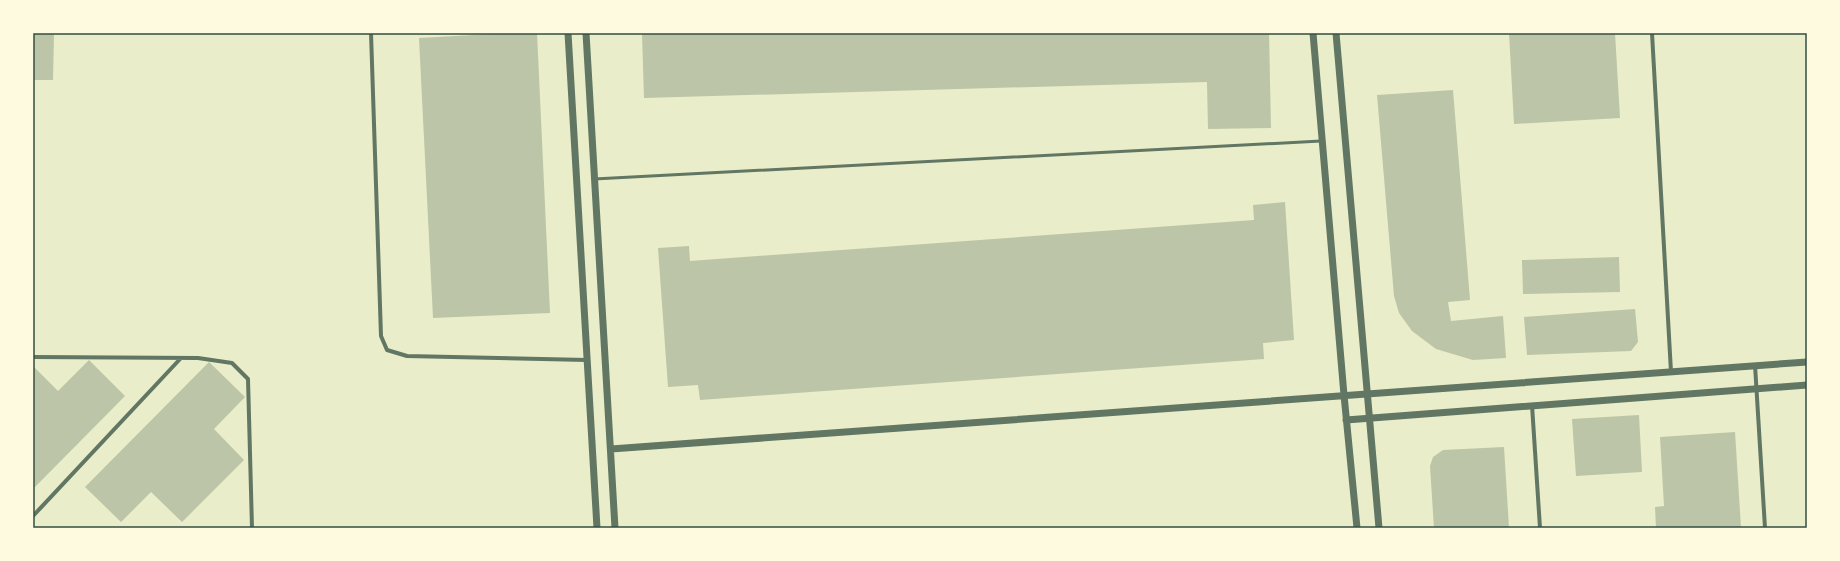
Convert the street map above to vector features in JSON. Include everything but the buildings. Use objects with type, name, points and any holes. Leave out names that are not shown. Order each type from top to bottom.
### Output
[{"type":"street","points":[[371,33],[381,336],[387,350],[407,356],[587,360]]},
{"type":"street","points":[[568,33],[597,528]]},
{"type":"street","points":[[586,33],[615,528]]},
{"type":"street","points":[[1313,33],[1346,420],[1357,528]]},
{"type":"street","points":[[1336,33],[1379,528]]},
{"type":"street","points":[[1652,33],[1671,372]]},
{"type":"street","points":[[33,357],[198,358],[232,363],[248,379],[252,528]]},
{"type":"street","points":[[33,516],[181,358]]},
{"type":"street","points":[[611,449],[1807,362]]},
{"type":"street","points":[[1755,365],[1765,528]]},
{"type":"street","points":[[1346,420],[1807,385]]},
{"type":"street","points":[[1532,405],[1540,528]]},
{"type":"lane","points":[[594,179],[1322,141]]}]
